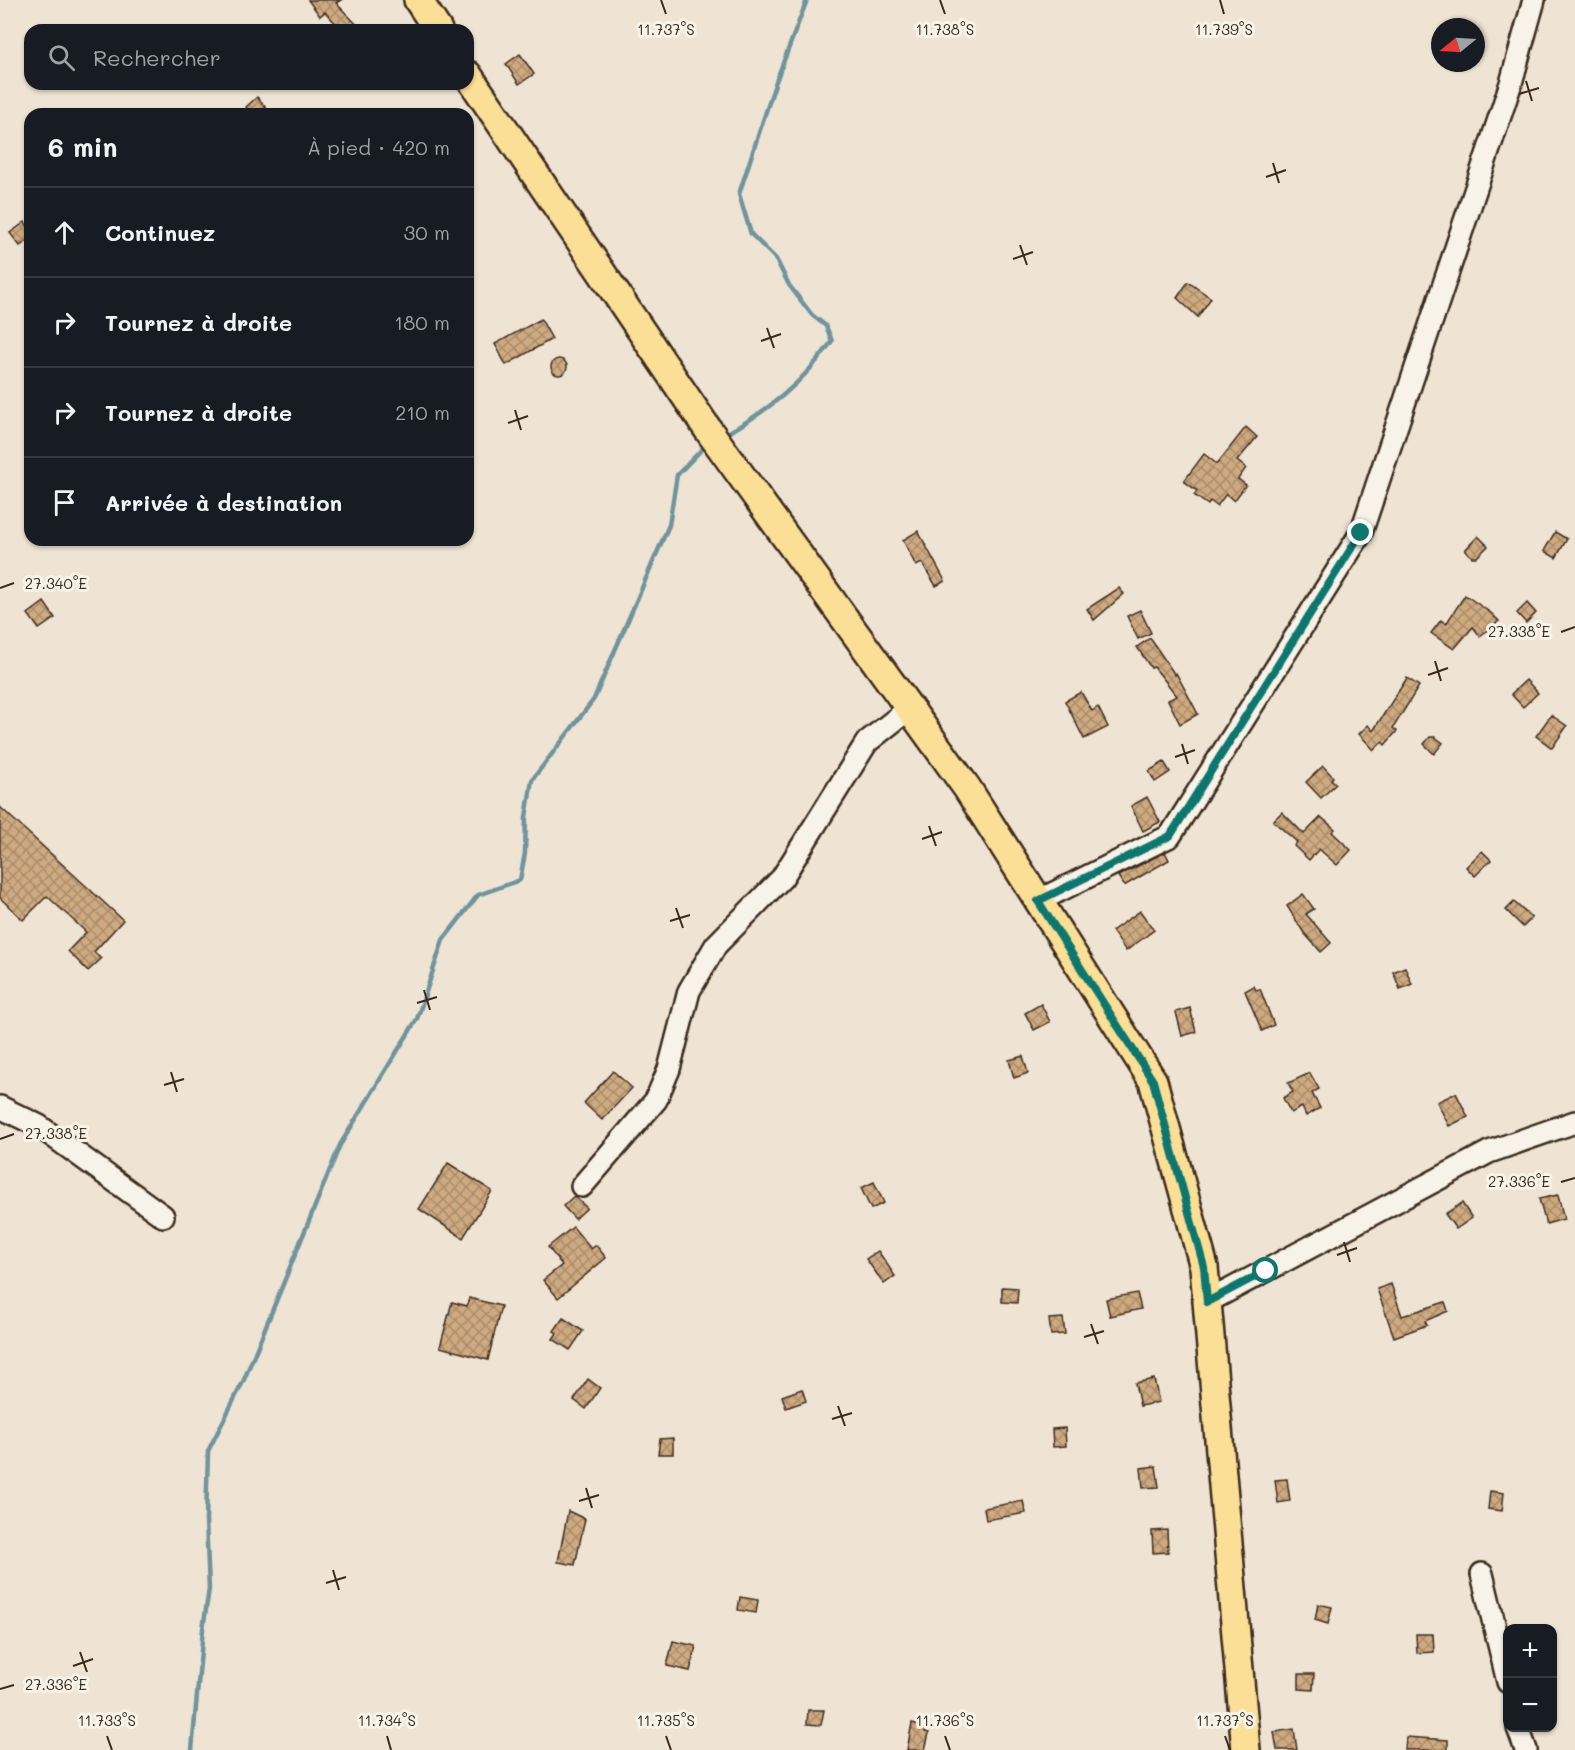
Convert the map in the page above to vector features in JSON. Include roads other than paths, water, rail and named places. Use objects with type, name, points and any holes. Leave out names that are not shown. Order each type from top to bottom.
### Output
[{"type":"main road","points":[[418,0],[434,24]]},
{"type":"main road","points":[[474,84],[715,440],[967,788],[1153,1081],[1204,1267],[1246,1750]]},
{"type":"street","points":[[1038,901],[1170,836],[1361,533],[1512,83],[1534,0]]},
{"type":"street","points":[[582,1186],[656,1100],[669,1070],[689,991],[716,945],[782,878],[867,742],[910,708]]},
{"type":"street","points":[[0,1107],[39,1126],[163,1216]]},
{"type":"street","points":[[1207,1302],[1489,1152],[1575,1122]]},
{"type":"street","points":[[1482,1574],[1507,1678]]},
{"type":"street","points":[[1519,1732],[1526,1750]]},
{"type":"waterway","points":[[722,436],[754,417],[783,395],[809,370],[832,341],[826,326],[812,315],[789,285],[776,259],[751,234],[739,194],[775,84],[807,0]]},
{"type":"waterway","points":[[192,1750],[209,1589],[206,1520],[208,1451],[243,1382],[340,1145],[417,1019],[443,940],[478,895],[520,880],[532,780],[594,699],[669,525],[677,475],[707,444]]}]
